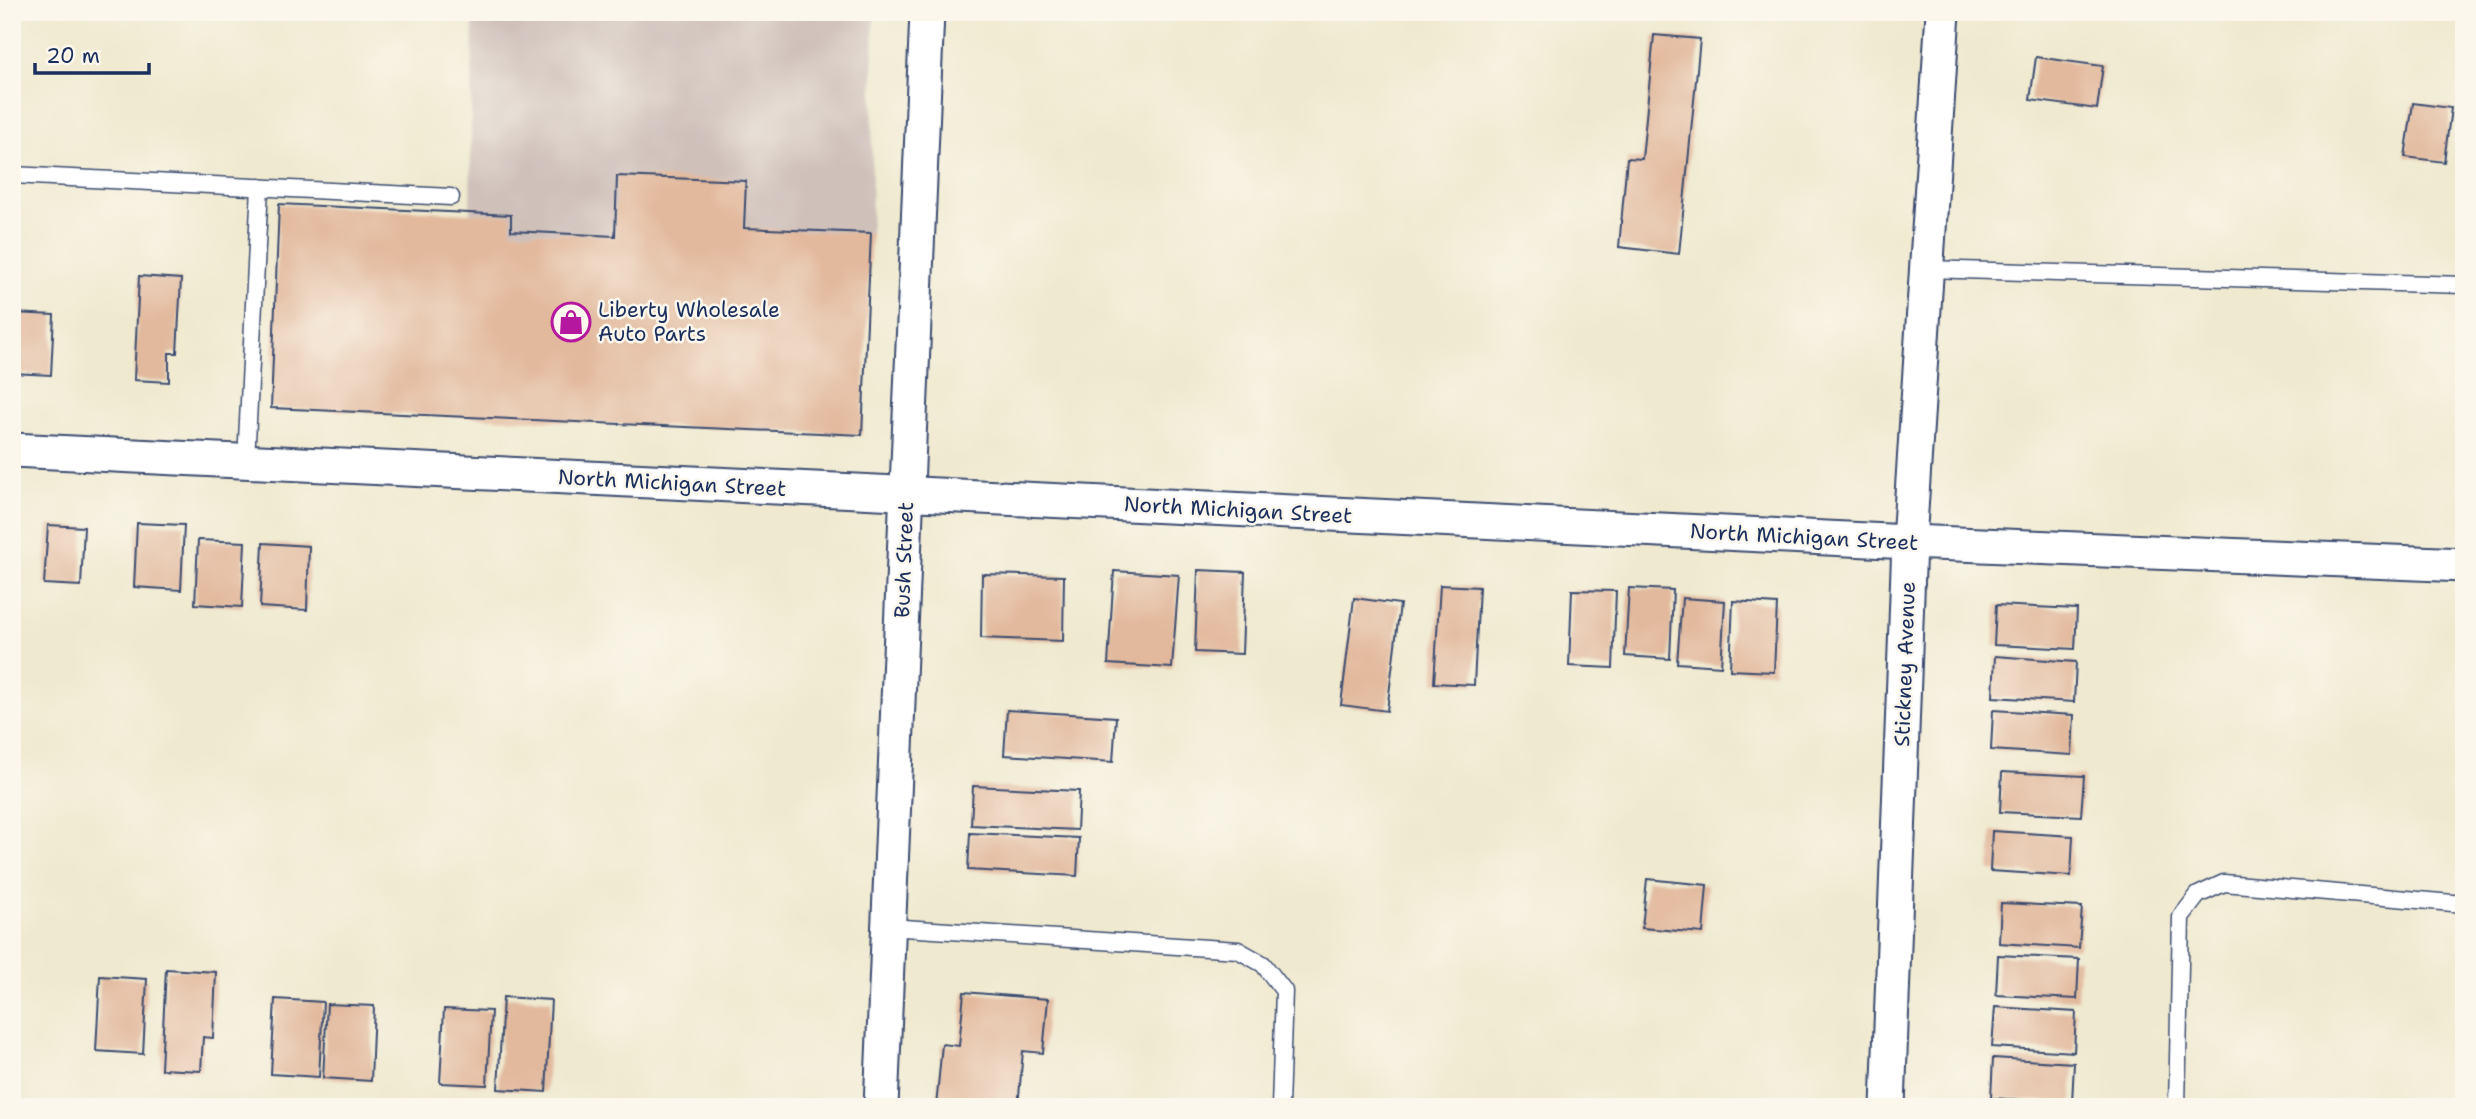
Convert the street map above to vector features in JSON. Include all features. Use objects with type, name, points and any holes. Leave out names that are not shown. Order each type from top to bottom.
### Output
[{"type":"street","name":"Bush Street","points":[[881,1107],[927,12]]},
{"type":"street","name":"Stickney Avenue","points":[[1888,1107],[1909,542],[1943,12]]},
{"type":"street","name":"North Michigan Street","points":[[12,450],[1909,542],[2464,565]]},
{"type":"lane","points":[[12,175],[451,197]]},
{"type":"lane","points":[[246,460],[260,187]]},
{"type":"lane","points":[[1927,269],[2464,285]]},
{"type":"lane","points":[[2177,1107],[2181,917],[2198,895],[2224,883],[2464,904]]},
{"type":"lane","points":[[888,927],[1238,950],[1263,964],[1284,991],[1280,1107]]},
{"type":"shaded area","points":[[473,12],[874,12],[871,233],[744,228],[746,181],[617,176],[615,236],[511,231],[511,215],[470,213]]},
{"type":"building","points":[[1654,35],[1700,39],[1679,254],[1619,247],[1627,158],[1642,159]]},
{"type":"building","points":[[2036,57],[2103,66],[2097,109],[2030,100]]},
{"type":"building","points":[[2413,103],[2451,108],[2444,162],[2405,157]]},
{"type":"building","name":"Liberty Wholesale Auto Parts","points":[[617,176],[746,181],[744,228],[871,233],[862,435],[271,408],[279,204],[511,215],[511,231],[615,236]]},
{"type":"building","points":[[139,276],[181,279],[177,353],[169,353],[169,382],[134,380]]},
{"type":"building","points":[[12,313],[54,315],[51,375],[12,373]]},
{"type":"building","points":[[137,523],[184,525],[181,590],[134,587]]},
{"type":"building","points":[[48,525],[84,527],[81,586],[44,584]]},
{"type":"building","points":[[198,540],[245,542],[242,607],[195,604]]},
{"type":"building","points":[[263,543],[309,546],[307,610],[260,607]]},
{"type":"building","points":[[1198,570],[1245,572],[1242,654],[1195,652]]},
{"type":"building","points":[[1114,571],[1179,575],[1172,668],[1108,664]]},
{"type":"building","points":[[982,574],[1064,576],[1063,641],[981,638]]},
{"type":"building","points":[[1440,585],[1479,587],[1474,685],[1434,683]]},
{"type":"building","points":[[1629,588],[1673,590],[1670,659],[1625,656]]},
{"type":"building","points":[[1572,590],[1616,591],[1613,668],[1569,666]]},
{"type":"building","points":[[1354,598],[1400,604],[1387,711],[1341,705]]},
{"type":"building","points":[[1682,598],[1725,601],[1721,666],[1677,663]]},
{"type":"building","points":[[1733,601],[1777,604],[1774,672],[1730,670]]},
{"type":"building","points":[[1996,605],[2077,609],[2075,649],[1994,645]]},
{"type":"building","points":[[1995,656],[2076,662],[2074,702],[1993,697]]},
{"type":"building","points":[[1007,710],[1116,717],[1113,762],[1004,755]]},
{"type":"building","points":[[1993,710],[2074,715],[2072,755],[1991,750]]},
{"type":"building","points":[[2002,772],[2084,776],[2081,816],[2000,812]]},
{"type":"building","points":[[973,786],[1079,791],[1077,830],[971,825]]},
{"type":"building","points":[[1992,831],[2073,836],[2071,876],[1990,871]]},
{"type":"building","points":[[970,833],[1079,838],[1077,876],[968,870]]},
{"type":"building","points":[[1647,879],[1707,885],[1703,933],[1642,928]]},
{"type":"building","points":[[2001,903],[2082,907],[2079,948],[1999,943]]},
{"type":"building","points":[[1998,955],[2079,959],[2077,999],[1996,995]]},
{"type":"building","points":[[166,969],[216,972],[213,1038],[203,1037],[201,1071],[161,1069]]},
{"type":"building","points":[[100,976],[147,979],[143,1054],[96,1051]]},
{"type":"building","points":[[964,992],[1048,999],[1043,1053],[1023,1051],[1018,1107],[936,1107],[942,1044],[959,1046]]},
{"type":"building","points":[[503,997],[551,1000],[546,1092],[498,1089]]},
{"type":"building","points":[[275,999],[323,1002],[319,1077],[271,1074]]},
{"type":"building","points":[[327,1004],[374,1006],[371,1081],[323,1078]]},
{"type":"building","points":[[1995,1007],[2076,1012],[2074,1052],[1992,1047]]},
{"type":"building","points":[[444,1009],[491,1011],[487,1085],[440,1083]]},
{"type":"building","points":[[1993,1058],[2074,1063],[2072,1103],[1991,1098]]},
{"type":"place","name":"Liberty Wholesale Auto Parts","points":[[571,322]]}]
